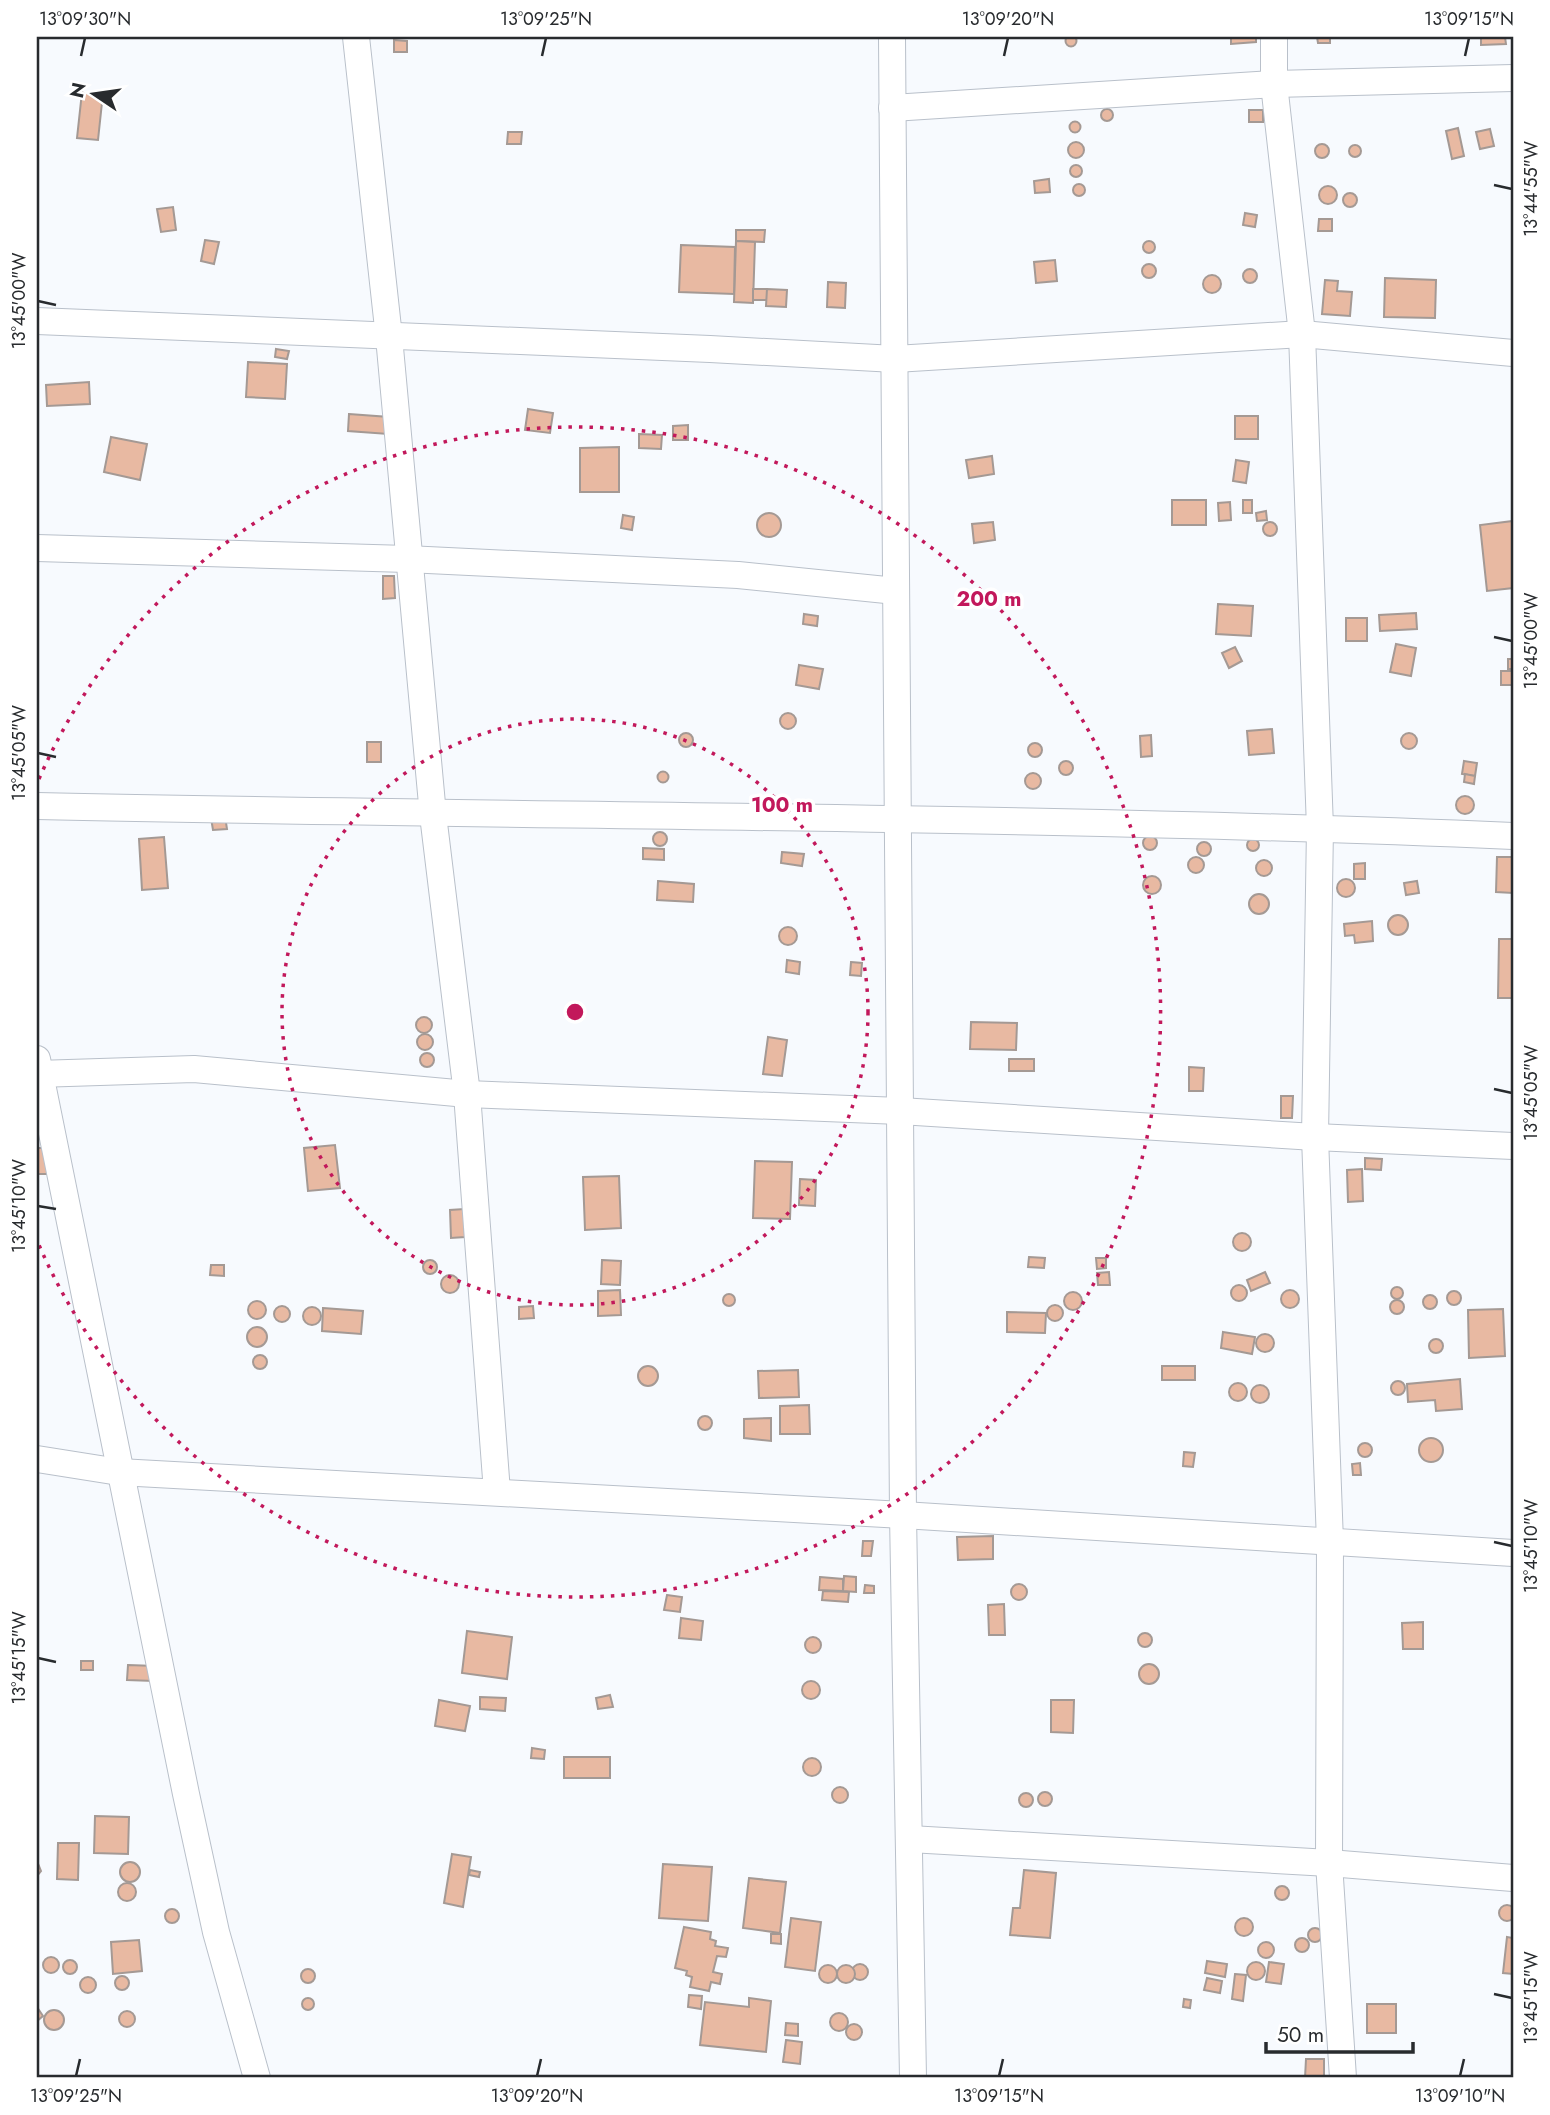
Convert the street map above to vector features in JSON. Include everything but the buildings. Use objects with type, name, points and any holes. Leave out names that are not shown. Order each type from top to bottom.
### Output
[{"type":"street","points":[[356,37],[388,337],[433,815],[467,1094],[497,1492]]},
{"type":"street","points":[[892,37],[903,1515],[913,2078]]},
{"type":"street","points":[[1274,37],[1274,84],[1302,334],[1320,828],[1315,1137],[1330,1542],[1329,1863],[1343,2078]]},
{"type":"street","points":[[892,108],[1274,84],[1513,78]]},
{"type":"street","points":[[37,321],[895,359],[1302,334],[1513,354]]},
{"type":"street","points":[[37,548],[407,559],[738,575],[896,591]]},
{"type":"street","points":[[37,806],[433,815],[1320,828],[1513,836]]},
{"type":"street","points":[[257,2078],[216,1932],[118,1472],[38,1069],[194,1069],[467,1094],[900,1111],[1315,1137],[1513,1146]]},
{"type":"street","points":[[37,1459],[118,1472],[903,1515],[1513,1553]]},
{"type":"street","points":[[910,1839],[1329,1863],[1513,1878]]}]
